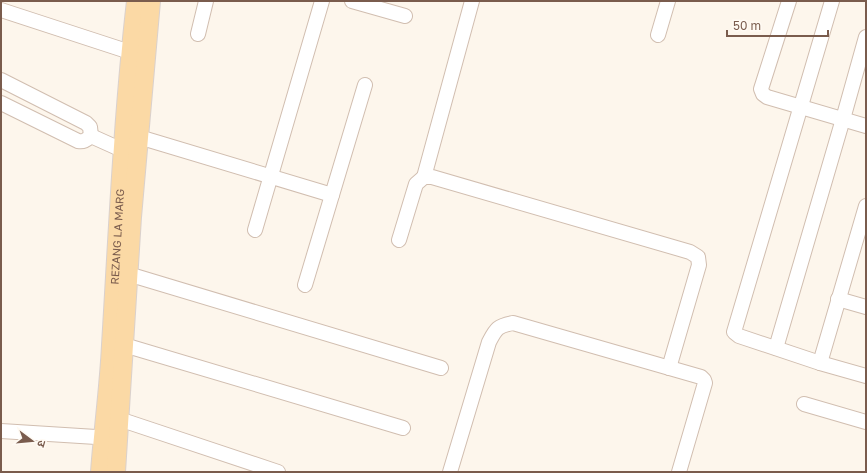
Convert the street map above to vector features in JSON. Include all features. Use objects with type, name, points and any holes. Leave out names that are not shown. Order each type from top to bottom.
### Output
[{"type":"main road","name":"REZANG LA MARG","points":[[100,472],[110,438],[119,419],[128,274],[130,153],[138,55],[136,1]]},
{"type":"main road","name":"REZANG LA MARG","points":[[138,55],[151,1]]},
{"type":"main road","name":"REZANG LA MARG","points":[[116,472],[110,438],[111,346],[119,192],[130,153]]},
{"type":"street","points":[[198,34],[206,1]]},
{"type":"street","points":[[255,230],[322,1]]},
{"type":"street","points":[[354,1],[405,16]]},
{"type":"street","points":[[399,240],[416,184],[424,177],[472,1]]},
{"type":"street","points":[[658,35],[668,1]]},
{"type":"street","points":[[789,1],[761,88],[763,94],[767,97],[866,126]]},
{"type":"street","points":[[832,1],[734,332],[739,336],[820,363],[866,376]]},
{"type":"street","points":[[1,10],[138,55]]},
{"type":"street","points":[[776,348],[866,37]]},
{"type":"street","points":[[1,80],[86,123],[90,127],[91,136]]},
{"type":"street","points":[[305,285],[365,85]]},
{"type":"street","points":[[1,104],[78,141],[82,142],[91,136]]},
{"type":"street","points":[[132,135],[332,195]]},
{"type":"street","points":[[91,136],[130,153]]},
{"type":"street","points":[[424,177],[432,177],[690,252],[698,256],[699,265],[669,368]]},
{"type":"street","points":[[820,363],[838,299],[864,220],[866,206]]},
{"type":"street","points":[[128,274],[441,368]]},
{"type":"street","points":[[838,299],[866,307]]},
{"type":"street","points":[[450,472],[489,342],[495,330],[502,325],[513,323],[701,377],[704,380],[704,383],[679,472]]},
{"type":"street","points":[[124,345],[403,428]]},
{"type":"street","points":[[804,404],[866,422]]},
{"type":"street","points":[[119,419],[278,472]]},
{"type":"street","points":[[1,431],[110,438]]}]
